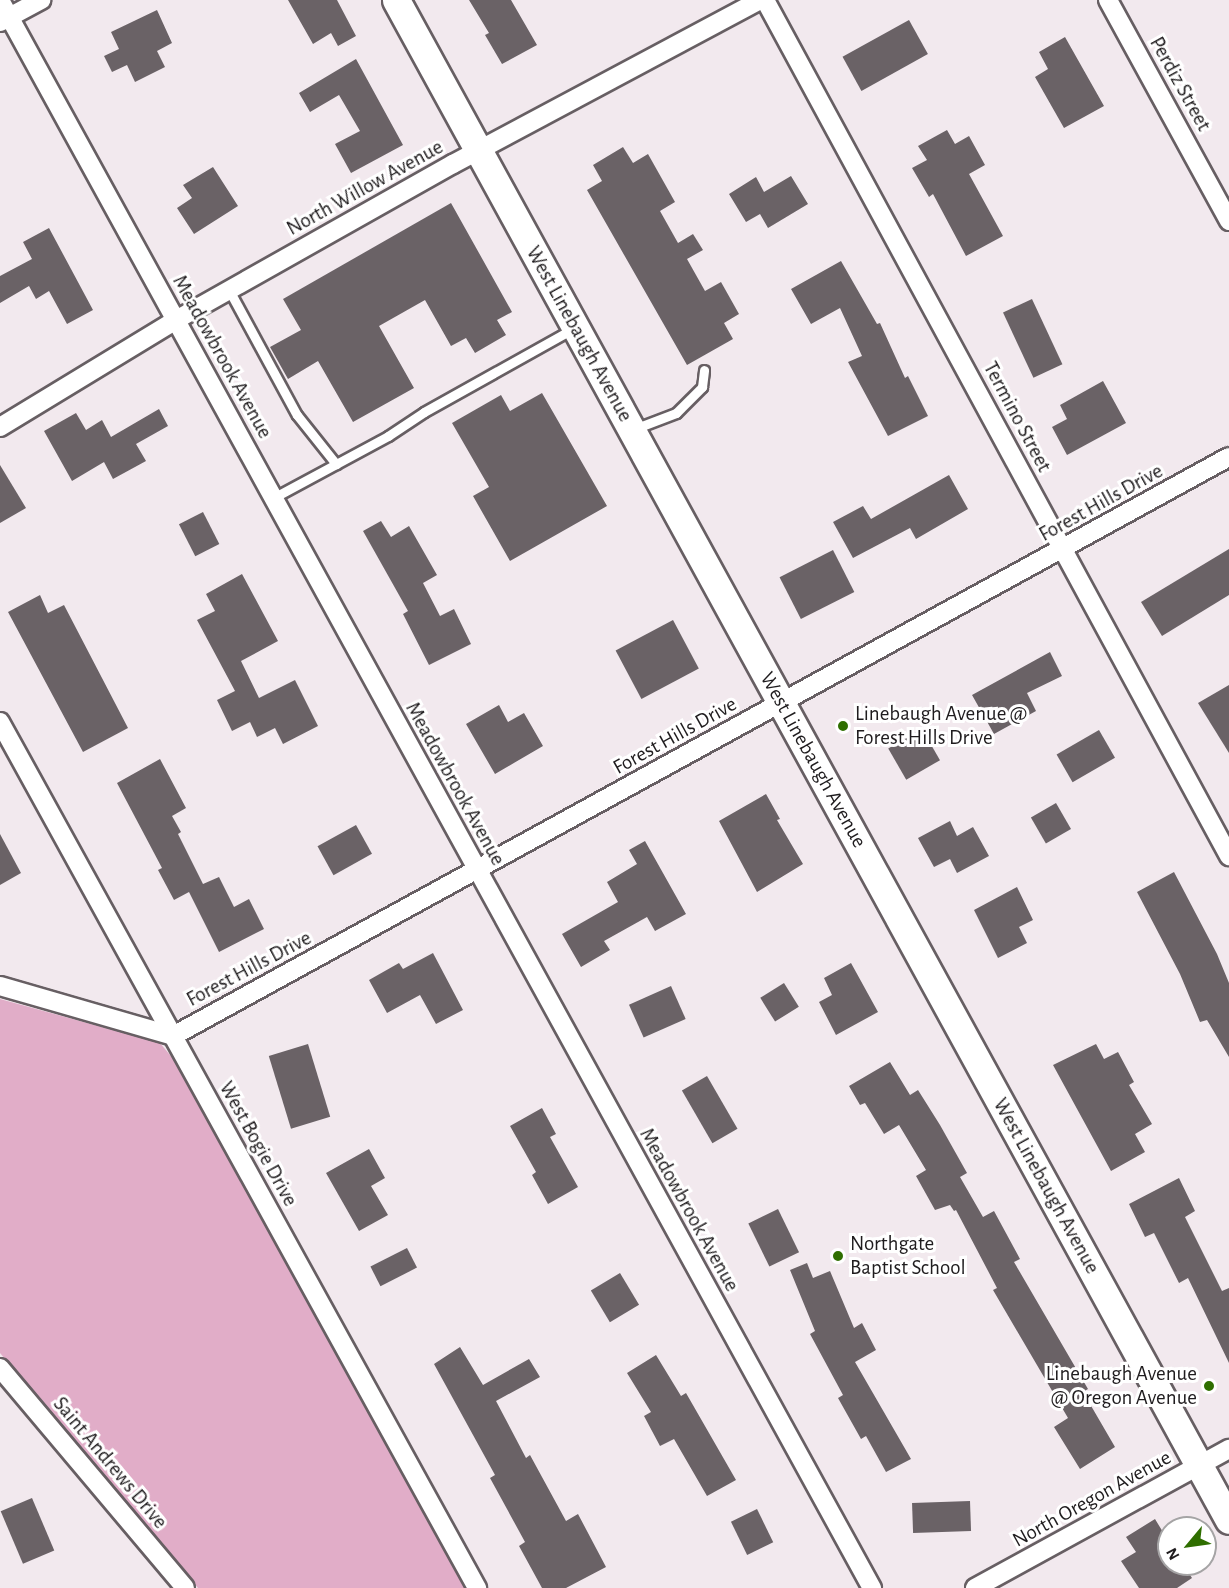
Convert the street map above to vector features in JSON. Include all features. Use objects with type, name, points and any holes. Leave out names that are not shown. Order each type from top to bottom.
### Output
[{"type":"street","name":"Meadowbrook Avenue","points":[[0,0],[5,20],[176,320],[872,1588]]},
{"type":"street","points":[[5,20],[41,0]]},
{"type":"street","name":"West Linebaugh Avenue","points":[[396,0],[1229,1520]]},
{"type":"street","name":"North Willow Avenue","points":[[0,428],[229,290],[478,150],[760,0]]},
{"type":"street","name":"Termino Street","points":[[765,0],[1229,856]]},
{"type":"street","name":"Perdiz Street","points":[[1108,0],[1229,221]]},
{"type":"street","name":"Forest Hills Drive","points":[[173,1036],[1064,550],[1229,457]]},
{"type":"street","name":"West Bogie Drive","points":[[0,722],[477,1588]]},
{"type":"street","points":[[0,986],[173,1036]]},
{"type":"street","name":"Saint Andrews Drive","points":[[0,1368],[185,1588]]},
{"type":"street","name":"North Oregon Avenue","points":[[975,1588],[1229,1449]]},
{"type":"lane","points":[[229,290],[297,415],[336,464]]},
{"type":"lane","points":[[273,498],[576,327]]},
{"type":"lane","points":[[632,429],[676,413],[702,387],[704,370]]},
{"type":"shaded area","points":[[0,999],[160,1043],[175,1061],[467,1588],[198,1588],[0,1353]]},
{"type":"building","points":[[288,0],[337,0],[356,36],[338,46],[331,33],[313,44]]},
{"type":"building","points":[[469,0],[511,0],[537,45],[502,64],[485,35],[489,33]]},
{"type":"building","points":[[157,10],[172,43],[157,51],[165,67],[135,82],[127,65],[112,72],[104,56],[119,49],[111,32]]},
{"type":"building","points":[[909,20],[928,54],[861,91],[843,57]]},
{"type":"building","points":[[1065,37],[1104,106],[1064,128],[1035,77],[1048,69],[1039,52]]},
{"type":"building","points":[[356,59],[403,145],[351,173],[335,144],[360,131],[339,95],[310,112],[299,93]]},
{"type":"building","points":[[947,130],[955,144],[969,136],[985,165],[969,174],[1003,236],[966,256],[933,194],[929,197],[912,168],[927,160],[918,146]]},
{"type":"building","points":[[623,147],[633,163],[648,154],[675,202],[660,211],[678,243],[693,234],[703,250],[687,259],[705,291],[721,282],[739,314],[724,323],[733,339],[687,365],[587,190],[602,181],[593,165]]},
{"type":"building","points":[[213,167],[238,206],[194,234],[177,208],[192,198],[183,185]]},
{"type":"building","points":[[791,176],[808,204],[768,228],[760,214],[746,222],[729,194],[756,177],[764,192]]},
{"type":"building","points":[[451,203],[512,312],[497,320],[506,335],[475,353],[466,338],[451,346],[425,300],[379,326],[414,388],[353,422],[318,361],[288,379],[270,347],[301,330],[283,299]]},
{"type":"building","points":[[49,228],[93,310],[67,324],[49,291],[36,299],[29,286],[0,303],[0,276],[32,259],[23,242]]},
{"type":"building","points":[[841,261],[877,324],[880,323],[905,378],[908,376],[928,416],[888,436],[848,362],[862,356],[840,308],[811,324],[791,289]]},
{"type":"building","points":[[1032,299],[1062,364],[1033,378],[1003,313]]},
{"type":"building","points":[[1103,381],[1126,423],[1067,455],[1052,427],[1067,419],[1060,405]]},
{"type":"building","points":[[542,393],[607,506],[510,561],[473,496],[489,487],[452,423],[501,395],[510,411]]},
{"type":"building","points":[[159,409],[168,426],[136,444],[146,461],[113,479],[104,462],[72,481],[44,431],[76,413],[86,430],[102,420],[111,437]]},
{"type":"building","points":[[0,465],[26,508],[0,523]]},
{"type":"building","points":[[949,475],[968,509],[916,539],[910,528],[853,558],[833,522],[863,506],[871,519]]},
{"type":"building","points":[[203,512],[219,544],[195,556],[179,524]]},
{"type":"building","points":[[381,521],[391,537],[409,526],[437,575],[423,583],[440,616],[454,609],[471,644],[429,665],[403,614],[408,611],[363,531]]},
{"type":"building","points":[[1229,549],[1229,595],[1162,636],[1141,602]]},
{"type":"building","points":[[833,550],[854,592],[801,619],[780,577]]},
{"type":"building","points":[[242,574],[278,641],[241,661],[259,698],[295,680],[318,726],[283,744],[275,728],[257,737],[250,722],[232,731],[217,700],[235,691],[197,620],[215,611],[206,594]]},
{"type":"building","points":[[40,595],[48,613],[64,605],[128,728],[83,752],[8,612]]},
{"type":"building","points":[[673,620],[699,669],[641,699],[616,651]]},
{"type":"building","points":[[1050,652],[1062,676],[1027,693],[1036,711],[994,734],[972,695]]},
{"type":"building","points":[[1229,685],[1229,753],[1198,703]]},
{"type":"building","points":[[499,705],[508,722],[524,713],[543,746],[495,774],[466,724]]},
{"type":"building","points":[[922,729],[940,760],[906,780],[888,748]]},
{"type":"building","points":[[1099,730],[1115,758],[1073,782],[1057,754]]},
{"type":"building","points":[[160,759],[186,808],[172,816],[181,832],[178,834],[203,884],[219,877],[234,907],[249,899],[264,929],[219,952],[189,892],[174,900],[158,870],[162,868],[117,783]]},
{"type":"building","points":[[766,794],[780,819],[777,820],[803,864],[757,892],[719,821]]},
{"type":"building","points":[[1056,803],[1071,829],[1046,843],[1031,818]]},
{"type":"building","points":[[950,821],[957,836],[973,827],[989,856],[957,873],[950,859],[934,867],[918,838]]},
{"type":"building","points":[[356,825],[372,854],[334,875],[318,846]]},
{"type":"building","points":[[0,834],[21,873],[0,885]]},
{"type":"building","points":[[645,841],[686,914],[655,931],[647,917],[604,941],[610,950],[581,967],[562,934],[618,902],[607,882],[637,864],[629,850]]},
{"type":"building","points":[[1174,872],[1217,954],[1229,983],[1229,1057],[1207,1020],[1200,1022],[1180,974],[1137,892]]},
{"type":"building","points":[[1017,887],[1033,920],[1019,927],[1027,943],[998,958],[974,910]]},
{"type":"building","points":[[433,953],[463,1010],[436,1024],[420,995],[387,1013],[369,980],[399,963],[403,969]]},
{"type":"building","points":[[851,963],[878,1012],[836,1035],[819,1002],[832,995],[824,978]]},
{"type":"building","points":[[784,983],[799,1007],[775,1022],[760,998]]},
{"type":"building","points":[[671,986],[686,1019],[644,1038],[629,1005]]},
{"type":"building","points":[[308,1044],[330,1117],[291,1129],[269,1056]]},
{"type":"building","points":[[1096,1044],[1104,1059],[1118,1052],[1134,1082],[1129,1085],[1152,1124],[1135,1134],[1145,1152],[1111,1171],[1053,1065]]},
{"type":"building","points":[[890,1062],[910,1095],[918,1090],[940,1125],[967,1173],[960,1177],[983,1217],[994,1211],[1020,1259],[1014,1262],[1088,1389],[1083,1392],[1115,1447],[1080,1469],[1054,1427],[1068,1418],[993,1290],[997,1288],[956,1210],[954,1211],[950,1205],[935,1210],[916,1176],[926,1170],[899,1125],[884,1134],[865,1103],[860,1105],[849,1086]]},
{"type":"building","points":[[707,1076],[738,1129],[712,1143],[682,1090]]},
{"type":"building","points":[[542,1108],[556,1134],[550,1137],[578,1187],[548,1204],[532,1175],[536,1172],[510,1126]]},
{"type":"building","points":[[369,1149],[385,1178],[371,1186],[388,1215],[359,1231],[326,1173]]},
{"type":"building","points":[[1179,1178],[1195,1211],[1185,1217],[1222,1291],[1229,1288],[1229,1363],[1188,1278],[1179,1283],[1154,1233],[1145,1237],[1129,1204]]},
{"type":"building","points":[[778,1209],[799,1252],[769,1267],[748,1223]]},
{"type":"building","points":[[407,1248],[417,1268],[380,1286],[370,1267]]},
{"type":"building","points":[[807,1263],[813,1278],[830,1271],[854,1328],[862,1323],[876,1350],[855,1362],[911,1459],[886,1472],[866,1436],[861,1439],[838,1398],[843,1395],[810,1334],[815,1331],[790,1270]]},
{"type":"building","points":[[620,1273],[639,1305],[610,1322],[591,1291]]},
{"type":"building","points":[[460,1347],[483,1385],[529,1359],[540,1377],[496,1401],[526,1458],[530,1455],[566,1521],[578,1514],[606,1567],[566,1588],[542,1588],[519,1546],[525,1542],[490,1478],[495,1475],[434,1364]]},
{"type":"building","points":[[656,1355],[681,1396],[686,1393],[736,1480],[707,1496],[674,1439],[660,1446],[644,1416],[651,1412],[627,1373]]},
{"type":"building","points":[[32,1498],[54,1550],[23,1564],[1,1511]]},
{"type":"building","points":[[970,1501],[971,1531],[913,1533],[912,1503]]},
{"type":"building","points":[[757,1509],[773,1542],[747,1555],[731,1522]]},
{"type":"building","points":[[1155,1519],[1157,1522],[1157,1576],[1191,1576],[1192,1578],[1177,1588],[1139,1588],[1121,1561],[1136,1552],[1126,1537]]},
{"type":"place","name":"Linebaugh Avenue @ Forest Hills Drive","points":[[843,726]]},
{"type":"place","name":"Northgate Baptist School","points":[[838,1256]]},
{"type":"place","name":"Linebaugh Avenue @ Oregon Avenue","points":[[1209,1386]]}]
